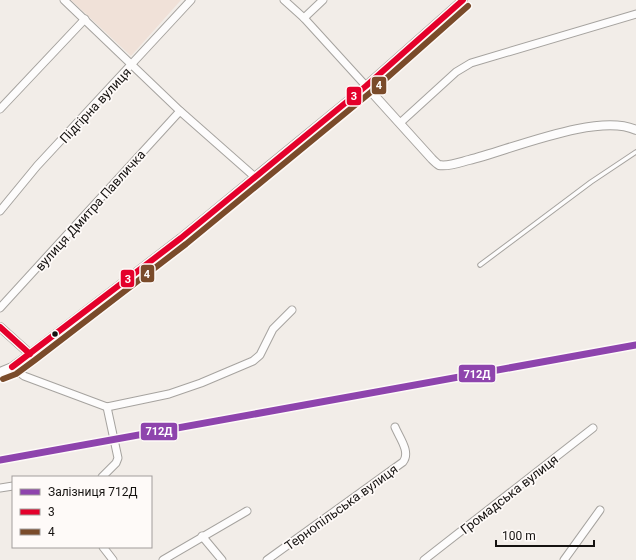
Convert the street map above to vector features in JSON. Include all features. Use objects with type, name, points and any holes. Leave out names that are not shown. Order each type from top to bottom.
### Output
[{"type":"street","points":[[64,0],[180,111],[255,177]]},
{"type":"street","name":"Підгірна вулиця","points":[[0,212],[38,166],[192,0]]},
{"type":"street","points":[[284,0],[304,18],[432,160],[439,165],[451,164],[480,157],[543,138],[590,127],[629,126],[636,130]]},
{"type":"street","points":[[304,18],[323,0]]},
{"type":"street","points":[[0,372],[12,367],[30,354],[181,238],[366,86],[463,0]]},
{"type":"street","points":[[400,123],[456,72],[471,63],[636,14]]},
{"type":"street","points":[[0,110],[85,19]]},
{"type":"street","name":"вулиця Дмитра Павличка","points":[[0,308],[180,111]]},
{"type":"street","points":[[12,367],[30,378],[107,407],[169,394],[201,383],[253,361],[260,355],[273,329],[292,310]]},
{"type":"street","points":[[0,327],[30,354]]},
{"type":"street","points":[[103,476],[116,463],[118,458],[107,407]]},
{"type":"street","name":"Тернопільська вулиця","points":[[267,560],[403,462],[406,458],[406,450],[395,427]]},
{"type":"street","name":"Громадська вулиця","points":[[424,560],[593,428]]},
{"type":"street","points":[[0,488],[12,486]]},
{"type":"street","points":[[564,560],[600,510]]},
{"type":"street","points":[[163,560],[247,511]]},
{"type":"street","points":[[202,536],[222,560]]},
{"type":"street","points":[[104,548],[113,560]]},
{"type":"lane","points":[[480,265],[591,182],[636,152]]},
{"type":"shaded area","points":[[71,0],[181,0],[131,56]]},
{"type":"rail line","name":"712Д","points":[[0,460],[636,345]]},
{"type":"transit line","name":"3","points":[[12,367],[181,238],[366,86],[463,0]]},
{"type":"transit line","name":"4","points":[[3,379],[16,374],[35,360],[186,244],[371,92],[468,6]]},
{"type":"transit line","name":"3","points":[[0,327],[30,354]]}]
